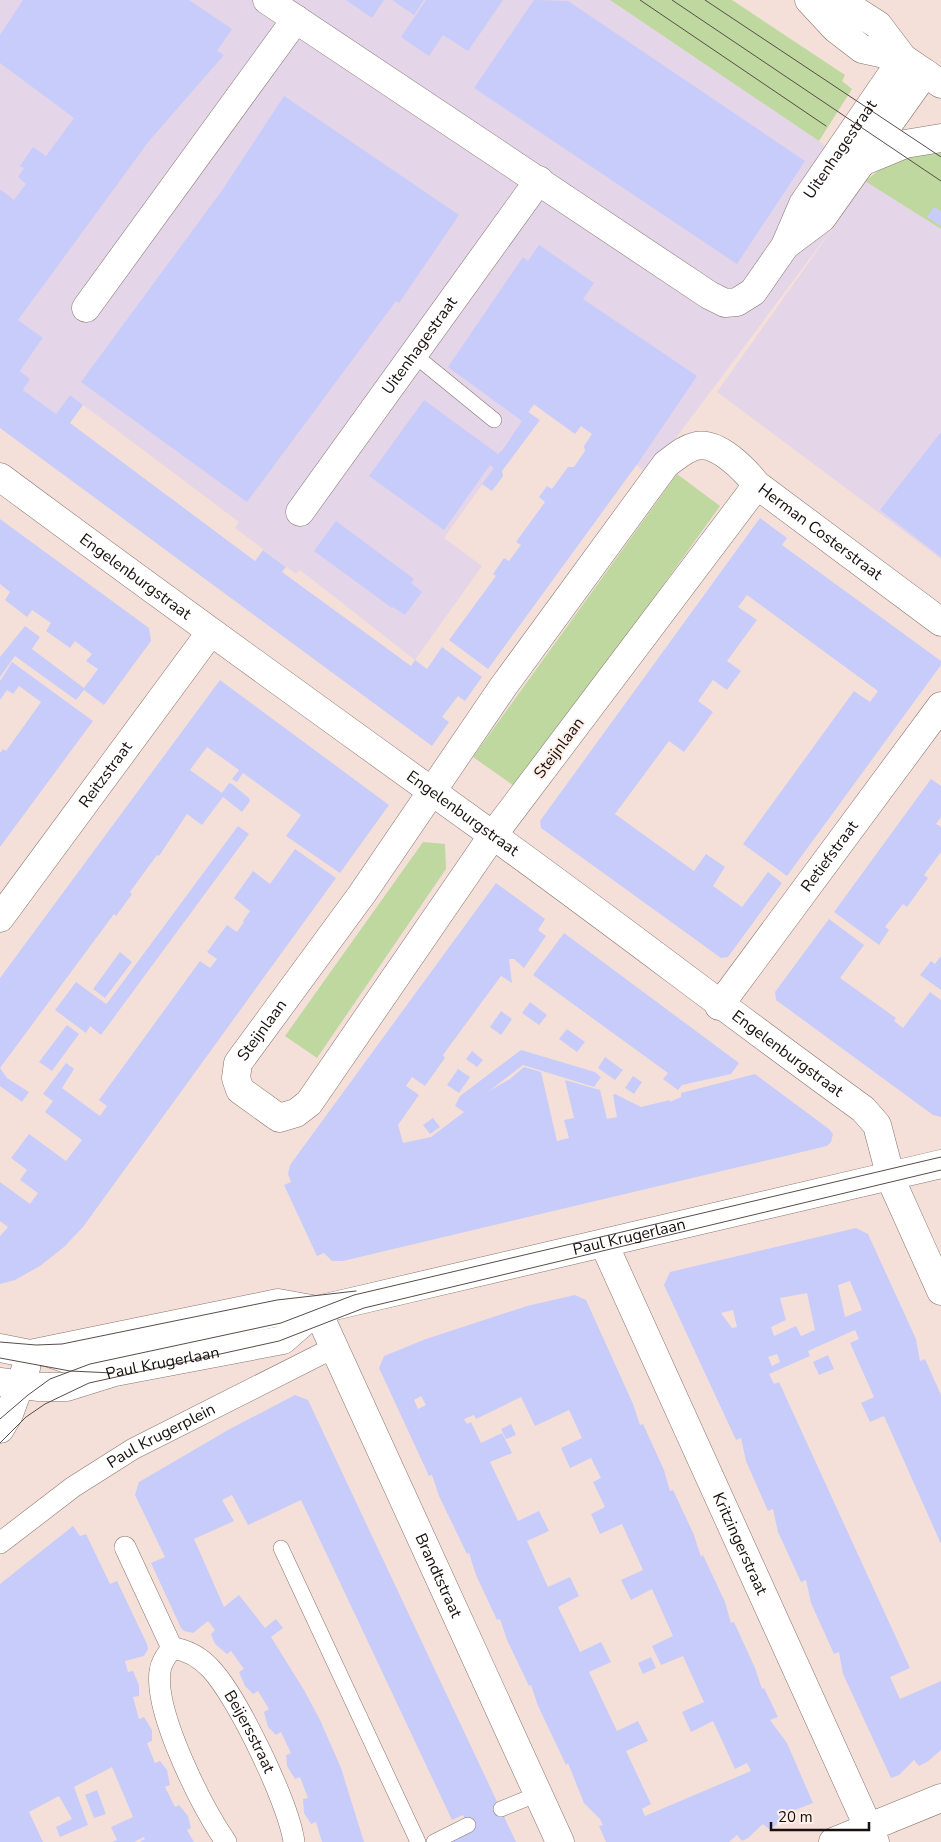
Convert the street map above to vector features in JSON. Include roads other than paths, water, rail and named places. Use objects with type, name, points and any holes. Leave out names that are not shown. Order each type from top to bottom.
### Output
[{"type":"street","name":"Uitenhagestraat","points":[[267,0],[709,295],[725,303],[737,302],[753,292],[785,246],[803,204],[923,72]]},
{"type":"street","points":[[809,0],[847,39],[862,49],[923,72]]},
{"type":"street","points":[[838,0],[878,24],[923,72]]},
{"type":"street","points":[[86,308],[296,19]]},
{"type":"street","name":"Uitenhagestraat","points":[[785,246],[822,218],[864,161],[923,72]]},
{"type":"street","name":"Uitenhagestraat","points":[[864,161],[905,144],[941,138]]},
{"type":"street","name":"Uitenhagestraat","points":[[300,512],[538,180]]},
{"type":"street","name":"Herman Costerstraat","points":[[699,445],[720,451],[743,468],[757,485],[941,622]]},
{"type":"street","name":"Steijnlaan","points":[[699,445],[683,451],[666,464],[503,687],[433,793],[238,1063],[236,1078],[240,1090],[279,1118],[296,1113],[309,1103],[493,835],[757,485]]},
{"type":"street","name":"Engelenburgstraat","points":[[0,478],[210,633],[493,835],[719,1006],[863,1109],[877,1125],[890,1176],[941,1292]]},
{"type":"street","name":"Reitzstraat","points":[[0,918],[210,633]]},
{"type":"street","name":"Retiefstraat","points":[[719,1006],[941,706]]},
{"type":"street","name":"Paul Krugerlaan","points":[[0,1348],[30,1354],[278,1302],[317,1310],[941,1164]]},
{"type":"street","name":"Kritzingerstraat","points":[[604,1244],[872,1835]]},
{"type":"street","name":"Paul Krugerlaan","points":[[10,1384],[68,1387],[115,1372],[283,1340],[317,1310]]},
{"type":"street","name":"Brandtstraat","points":[[317,1310],[560,1842]]},
{"type":"street","name":"Paul Krugerplein","points":[[0,1543],[74,1487],[133,1449],[333,1348]]},
{"type":"street","points":[[0,1429],[9,1414],[10,1384],[30,1354]]},
{"type":"street","points":[[125,1547],[172,1648],[164,1659],[160,1671],[163,1712],[212,1819],[226,1842]]},
{"type":"street","name":"Beijersstraat","points":[[172,1648],[186,1650],[199,1658],[211,1669],[234,1701],[280,1796],[292,1830],[294,1842]]},
{"type":"street","points":[[834,1842],[872,1835],[941,1798]]},
{"type":"lane","points":[[413,354],[494,420]]},
{"type":"lane","points":[[281,1548],[418,1842]]},
{"type":"lane","points":[[501,1809],[538,1794]]},
{"type":"lane","points":[[434,1842],[468,1825]]},
{"type":"tram line","points":[[640,0],[826,126]]},
{"type":"tram line","points":[[672,0],[941,181]]},
{"type":"tram line","points":[[705,0],[941,157]]},
{"type":"tram line","points":[[0,1419],[50,1379],[90,1364],[281,1323],[354,1295],[941,1157]]},
{"type":"tram line","points":[[0,1443],[26,1417],[45,1404],[89,1383],[279,1341],[364,1308],[941,1170]]},
{"type":"tram line","points":[[0,1342],[36,1345],[62,1344],[277,1300],[356,1291]]},
{"type":"tram line","points":[[0,1358],[70,1371],[113,1373]]}]
